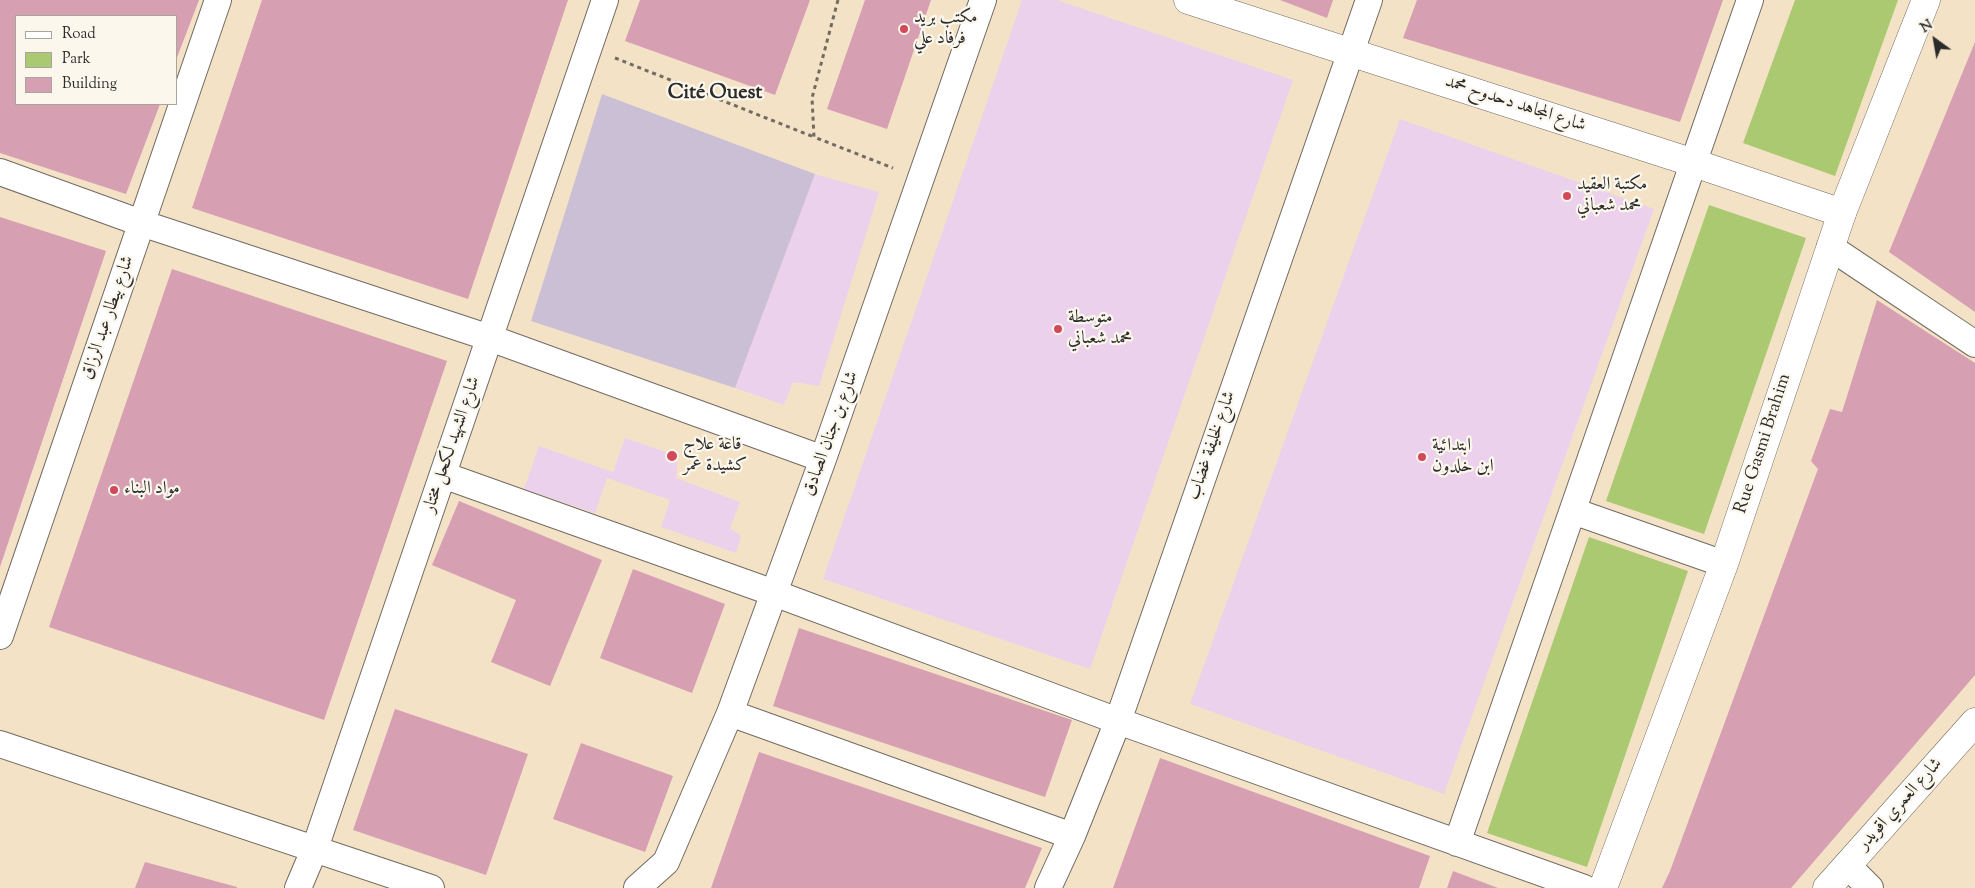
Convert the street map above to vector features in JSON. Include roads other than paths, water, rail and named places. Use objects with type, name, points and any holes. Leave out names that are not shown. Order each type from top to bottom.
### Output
[{"type":"main road","name":"شارع المجاهد دحدوح محمد","points":[[1188,0],[1694,163],[1815,203],[1842,214]]},
{"type":"main road","name":"Rue Gasmi Brahim","points":[[1603,888],[1724,564],[1842,214],[1926,0]]},
{"type":"main road","name":"شارع العمري اقويدر","points":[[1827,888],[1975,722]]},
{"type":"street","name":"شارع بيطار عبد الرزاق","points":[[0,636],[218,0]]},
{"type":"street","name":"شارع الشهيد لكحل مختار","points":[[298,888],[315,848],[606,0]]},
{"type":"street","name":"شارع بن جنان الصادق","points":[[637,888],[666,862],[730,713],[823,459],[983,0]]},
{"type":"street","name":"شارع لخليفة غضاب","points":[[1048,888],[1072,836],[1118,721],[1369,0]]},
{"type":"street","points":[[1457,843],[1750,0]]},
{"type":"street","points":[[0,172],[141,224],[490,338],[823,459]]},
{"type":"street","points":[[1830,247],[1975,344]]},
{"type":"street","points":[[443,475],[774,593],[1118,721],[1584,888]]},
{"type":"street","points":[[1573,511],[1724,564]]},
{"type":"street","points":[[730,713],[1072,836]]},
{"type":"street","points":[[0,744],[431,888]]},
{"type":"street","points":[[1847,865],[1870,888]]},
{"type":"place","name":"مكتب بريد فرفاد علي","points":[[904,29]]},
{"type":"place","name":"مكتبة العقيد محمد شعباني","points":[[1567,196]]},
{"type":"place","name":"متوسطة محمد شعباني","points":[[1058,329]]},
{"type":"place","name":"قاعة علاج كشيدة عمر","points":[[672,456]]},
{"type":"place","name":"ابتدائية ابن خلدون","points":[[1422,457]]},
{"type":"place","name":"مواد البناء","points":[[114,490]]},
{"type":"district","name":"Cité Ouest","points":[[715,95]]}]
